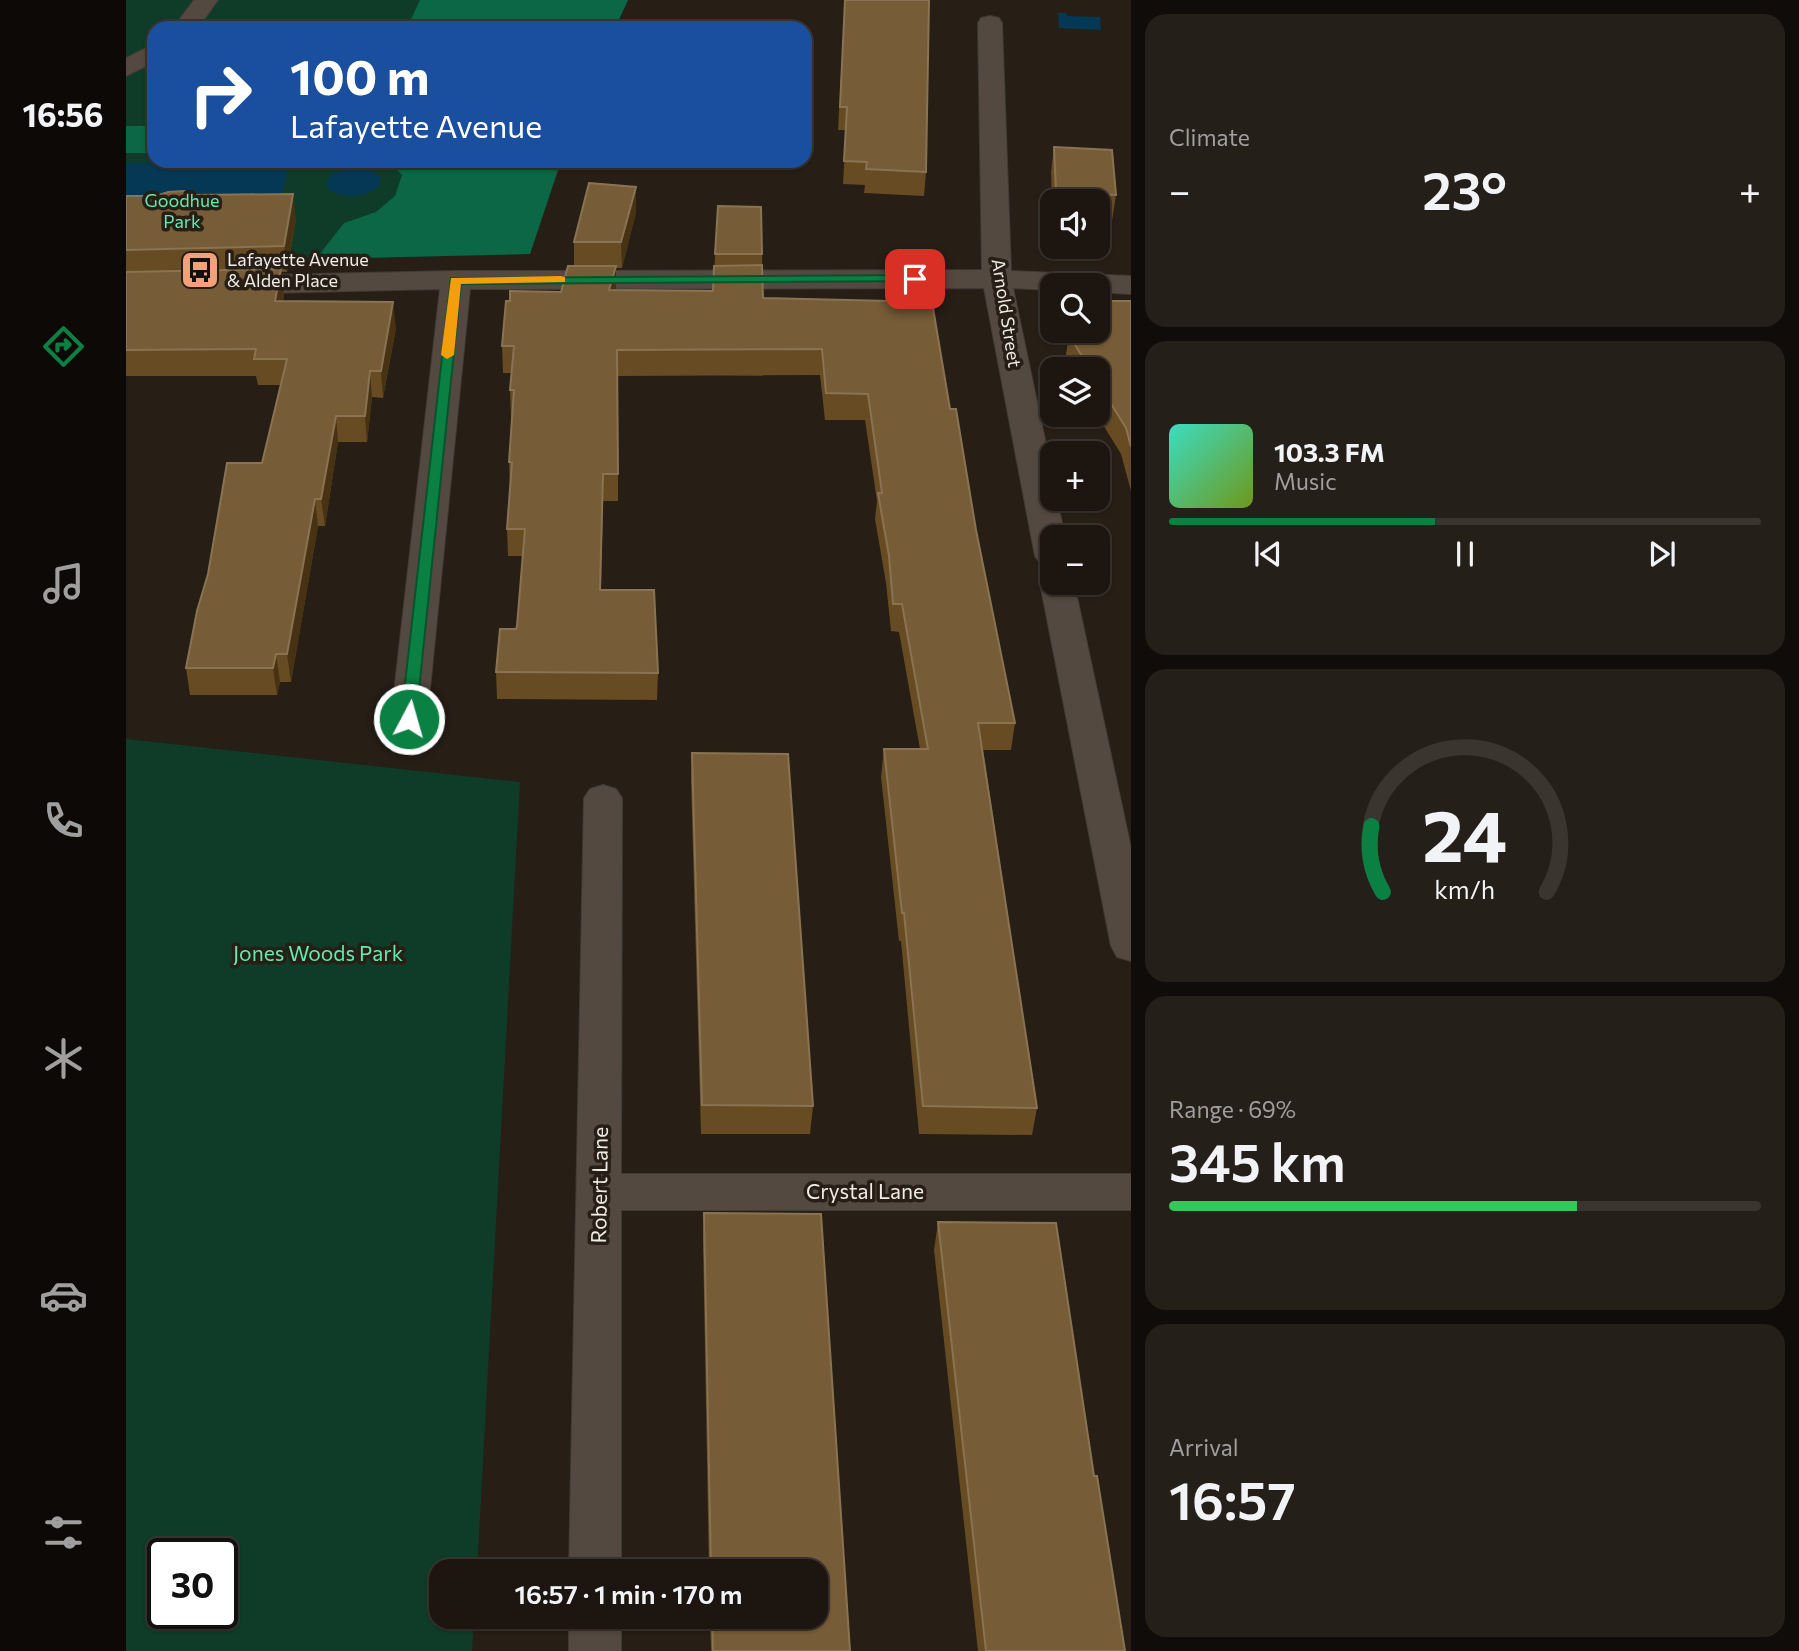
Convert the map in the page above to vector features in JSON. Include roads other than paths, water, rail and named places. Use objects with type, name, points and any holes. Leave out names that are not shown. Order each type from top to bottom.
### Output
[{"type":"street","points":[[190,21],[206,0]]},
{"type":"street","name":"Arnold Street","points":[[990,23],[996,279],[1046,525]]},
{"type":"street","points":[[126,68],[147,56]]},
{"type":"street","points":[[126,287],[456,280],[996,279],[1130,285]]},
{"type":"street","points":[[409,719],[456,280]]},
{"type":"street","points":[[1060,595],[1116,802],[1130,946]]},
{"type":"street","name":"Robert Lane","points":[[596,1559],[604,798]]},
{"type":"street","name":"Crystal Lane","points":[[600,1192],[1130,1192]]},
{"type":"street","points":[[595,1629],[595,1651]]},
{"type":"water","points":[[1058,13],[1066,13],[1067,16],[1100,17],[1101,30],[1059,28]]},
{"type":"water","points":[[126,163],[147,163],[147,168],[288,168],[280,203],[126,204]]},
{"type":"water","points":[[351,168],[369,170],[380,177],[380,185],[368,193],[355,196],[329,190],[326,181],[334,173]]},
{"type":"place","name":"Lafayette Avenue & Alden Place","points":[[200,270]]},
{"type":"park label","name":"Goodhue Park","points":[[182,211]]},
{"type":"park label","name":"Jones Woods Park","points":[[318,954]]}]
